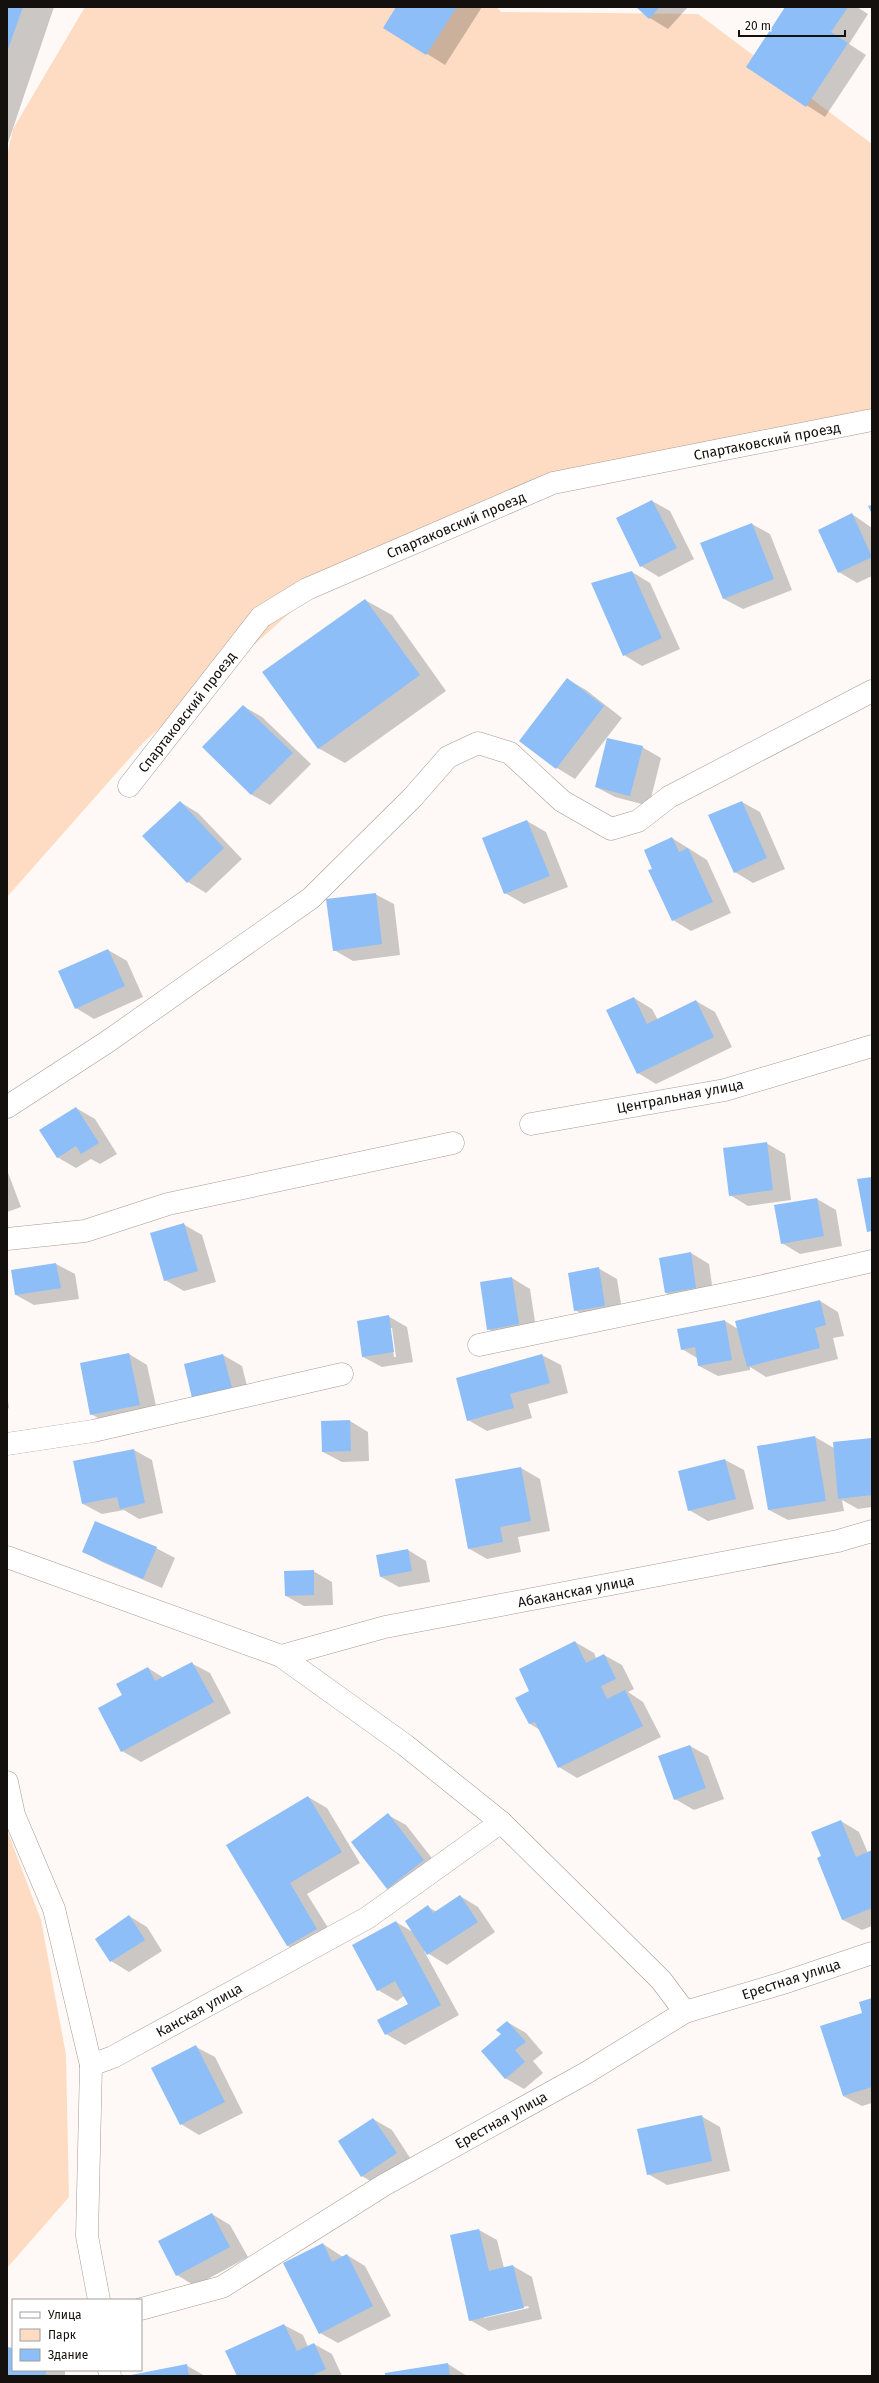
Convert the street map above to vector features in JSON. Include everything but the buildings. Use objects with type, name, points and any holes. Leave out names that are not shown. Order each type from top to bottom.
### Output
[{"type":"street","name":"Спартаковский проезд","points":[[129,786],[261,617],[307,589],[553,483],[872,420]]},
{"type":"street","points":[[7,1108],[107,1042],[311,898],[413,796],[448,757],[478,743],[510,753],[562,801],[611,829],[638,821],[668,797],[872,691]]},
{"type":"street","name":"Центральная улица","points":[[531,1124],[724,1090],[872,1046]]},
{"type":"street","points":[[7,1239],[85,1231],[168,1204],[454,1143]]},
{"type":"street","points":[[479,1344],[754,1288],[872,1261]]},
{"type":"street","points":[[7,1444],[93,1431],[342,1374]]},
{"type":"street","name":"Абаканская улица","points":[[281,1656],[385,1627],[838,1541],[872,1531]]},
{"type":"street","points":[[7,1557],[281,1656],[405,1745],[501,1822],[661,1980],[685,2012]]},
{"type":"street","points":[[7,1782],[14,1815],[54,1910],[91,2065],[87,2236],[99,2299]]},
{"type":"street","name":"Канская улица","points":[[91,2065],[113,2057],[367,1918],[501,1822]]},
{"type":"street","name":"Ерестная улица","points":[[142,2309],[222,2287],[384,2184],[586,2073],[685,2012],[783,1983],[872,1953]]},
{"type":"green space","points":[[85,7],[497,7],[501,12],[698,14],[872,144],[872,415],[605,473],[309,596],[143,743],[7,897],[7,156],[13,129]]},
{"type":"green space","points":[[7,1830],[41,1920],[66,2055],[69,2197],[7,2268]]}]
